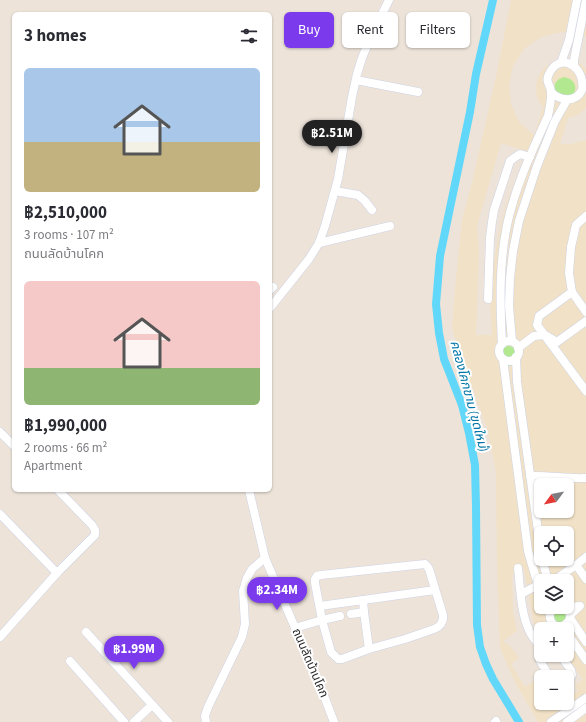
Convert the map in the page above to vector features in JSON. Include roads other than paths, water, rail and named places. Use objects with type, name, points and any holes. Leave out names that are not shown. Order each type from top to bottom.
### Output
[{"type":"street","points":[[272,305],[319,243],[338,179],[352,97],[362,58],[389,0]]},
{"type":"street","points":[[561,63],[569,40],[577,0]]},
{"type":"street","points":[[574,64],[582,36],[586,0]]},
{"type":"street","points":[[568,62],[574,64],[581,70],[584,77],[584,85],[581,92],[574,98],[567,100],[555,96],[548,86],[549,75],[552,69],[561,63],[568,62]]},
{"type":"street","points":[[356,80],[418,92]]},
{"type":"street","points":[[535,574],[528,551],[503,359],[499,350],[502,344],[500,309],[503,251],[509,217],[515,196],[530,157],[548,116],[551,92]]},
{"type":"street","points":[[534,504],[517,382],[516,358],[518,355],[509,306],[510,278],[513,251],[519,221],[537,166],[555,121],[567,100]]},
{"type":"street","points":[[488,299],[490,238],[494,210],[510,161],[520,154],[530,157]]},
{"type":"street","points":[[335,190],[358,195],[372,210]]},
{"type":"street","points":[[586,216],[576,225],[571,247],[569,273],[572,292],[586,312]]},
{"type":"street","points":[[319,243],[390,226]]},
{"type":"street","points":[[490,264],[502,266]]},
{"type":"street","points":[[534,336],[539,316],[572,292]]},
{"type":"street","points":[[502,344],[505,342],[515,344],[527,341],[534,336],[545,335],[557,342],[586,321]]},
{"type":"street","points":[[537,325],[586,391]]},
{"type":"street","points":[[503,359],[510,360],[516,358]]},
{"type":"street","points":[[0,432],[12,444]]},
{"type":"street","points":[[530,476],[586,478]]},
{"type":"street","points":[[0,637],[57,573],[94,535],[95,530],[92,525],[60,492]]},
{"type":"street","name":"ถนนลัดบ้านโคก","points":[[249,492],[265,558],[334,722]]},
{"type":"street","points":[[0,514],[57,573]]},
{"type":"street","points":[[525,519],[536,518],[537,526]]},
{"type":"street","points":[[563,574],[586,557]]},
{"type":"street","points":[[206,722],[205,716],[208,707],[242,637],[245,624],[243,591],[247,578],[252,569],[265,558]]},
{"type":"street","points":[[425,564],[429,569],[443,619],[438,626],[405,639],[338,659],[331,652],[322,620],[320,606],[315,583],[317,576],[425,564]]},
{"type":"street","points":[[576,565],[586,579]]},
{"type":"street","points":[[518,568],[525,618],[529,630],[534,638]]},
{"type":"street","points":[[320,606],[435,590]]},
{"type":"street","points":[[521,594],[534,590]]},
{"type":"street","points":[[363,600],[370,649]]},
{"type":"street","points":[[568,622],[570,617],[583,604]]},
{"type":"street","points":[[351,614],[364,612]]},
{"type":"street","points":[[569,614],[586,642]]},
{"type":"street","points":[[295,628],[340,616]]},
{"type":"street","points":[[86,632],[168,722]]},
{"type":"street","points":[[574,643],[586,660]]},
{"type":"street","points":[[70,661],[124,722]]},
{"type":"street","points":[[551,722],[586,698]]},
{"type":"street","points":[[134,722],[152,705]]},
{"type":"street","points":[[567,722],[586,708]]},
{"type":"waterway","name":"คลองโคกขาม (ขุดใหม่)","points":[[493,0],[476,74],[470,112],[440,256],[436,304],[439,333],[444,359],[462,405],[475,465],[477,625],[480,647],[493,679],[519,722]]}]
